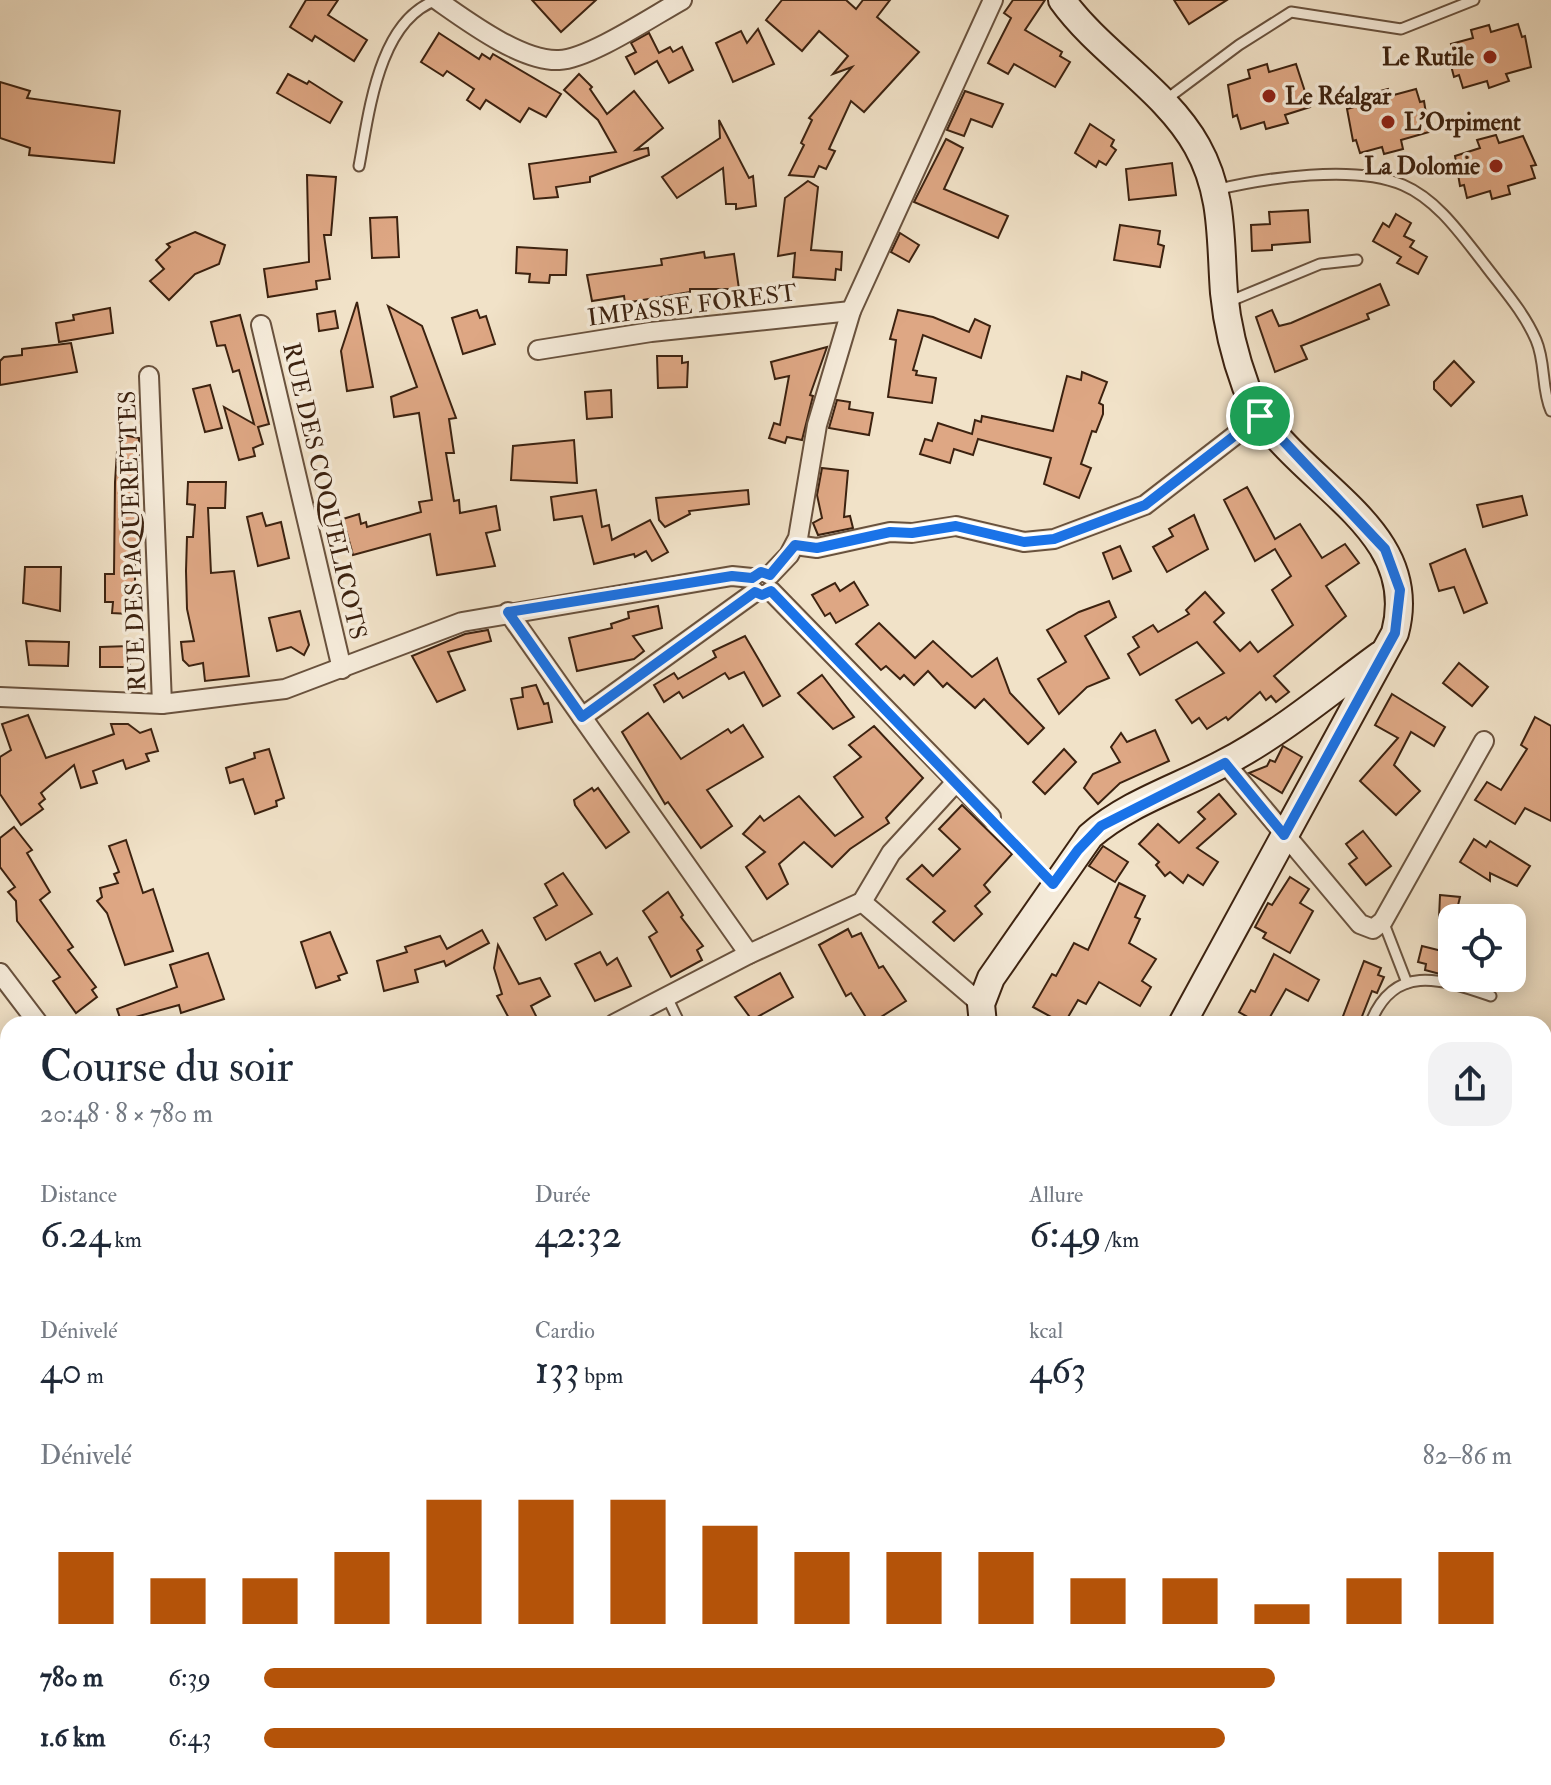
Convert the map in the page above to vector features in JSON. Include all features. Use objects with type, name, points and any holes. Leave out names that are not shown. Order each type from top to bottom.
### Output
[{"type":"street","points":[[437,0],[531,56],[558,61],[586,53],[682,0]]},
{"type":"street","points":[[582,717],[762,584],[795,545],[802,522],[817,425],[851,311],[993,0]]},
{"type":"street","points":[[1062,0],[1094,40],[1162,103],[1191,136],[1215,190],[1223,228],[1225,303],[1243,378],[1260,416],[1385,549],[1396,572],[1400,601],[1395,633],[1356,710],[1186,1016]]},
{"type":"street","name":"IMPASSE FOREST","points":[[538,350],[666,330],[851,311]]},
{"type":"street","name":"RUE DES COQUELICOTS","points":[[261,325],[342,669]]},
{"type":"street","name":"RUE DES PAQUERETTES","points":[[149,376],[162,704]]},
{"type":"street","points":[[795,545],[817,548],[890,532],[912,533],[956,526],[1024,542],[1054,539],[1145,505],[1260,416]]},
{"type":"street","points":[[0,697],[162,704],[285,689],[446,627],[508,612],[732,576],[762,584],[991,817]]},
{"type":"street","points":[[508,612],[749,954]]},
{"type":"street","points":[[862,902],[982,1014],[991,978],[1053,884],[1078,850],[1101,826],[1225,763],[1386,651]]},
{"type":"street","points":[[1334,689],[1350,695],[1356,710]]},
{"type":"street","points":[[1225,763],[1364,927],[1373,929],[1383,921],[1484,741]]},
{"type":"street","points":[[630,1016],[749,954],[862,902],[891,853],[956,782]]},
{"type":"street","points":[[0,973],[33,1016]]},
{"type":"lane","points":[[359,166],[375,95],[392,43],[416,10],[437,0]]},
{"type":"lane","points":[[1162,103],[1228,52],[1291,12],[1401,29],[1474,0]]},
{"type":"lane","points":[[1215,190],[1255,182],[1355,175],[1389,180],[1415,192],[1456,229],[1528,323],[1543,360],[1543,385],[1551,411]]},
{"type":"lane","points":[[1225,303],[1320,264],[1357,260]]},
{"type":"lane","points":[[1383,921],[1407,983]]},
{"type":"lane","points":[[1374,1016],[1381,1002],[1407,983],[1440,979],[1491,996]]},
{"type":"lane","points":[[667,997],[676,1016]]},
{"type":"path","points":[[991,817],[1053,884]]},
{"type":"building","points":[[306,0],[338,0],[328,15],[367,40],[354,61],[315,36],[312,41],[290,27]]},
{"type":"building","points":[[532,0],[596,0],[561,32]]},
{"type":"building","points":[[782,0],[846,0],[856,9],[863,0],[890,0],[877,17],[919,52],[864,112],[851,101],[829,149],[835,151],[826,169],[819,166],[814,177],[789,175],[804,145],[801,143],[812,120],[809,118],[852,67],[833,74],[848,56],[819,31],[802,51],[766,20]]},
{"type":"building","points":[[1013,0],[1045,0],[1025,30],[1062,52],[1060,56],[1070,62],[1055,87],[1014,64],[1008,74],[988,63],[1011,18],[1004,13]]},
{"type":"building","points":[[1174,0],[1227,0],[1189,24]]},
{"type":"building","name":"Le Rutile","points":[[1518,24],[1522,37],[1525,36],[1531,67],[1506,74],[1509,81],[1489,88],[1487,81],[1463,88],[1459,75],[1454,77],[1449,58],[1455,56],[1451,44],[1473,38],[1471,30],[1489,25],[1491,32]]},
{"type":"building","points":[[758,29],[774,64],[733,82],[716,43],[741,31],[747,43]]},
{"type":"building","points":[[439,33],[479,59],[482,54],[490,59],[493,54],[561,94],[546,117],[529,108],[520,122],[486,100],[480,109],[467,100],[474,89],[447,71],[443,76],[421,62]]},
{"type":"building","points":[[649,33],[659,53],[670,47],[673,52],[682,47],[693,70],[669,83],[657,61],[635,74],[626,57],[636,52],[631,43]]},
{"type":"building","name":"Le Réalgar","points":[[1267,64],[1269,72],[1296,64],[1310,107],[1285,115],[1288,123],[1266,129],[1264,122],[1241,129],[1237,115],[1233,117],[1228,85],[1250,78],[1248,70]]},
{"type":"building","points":[[288,74],[307,84],[309,81],[342,102],[330,123],[277,93]]},
{"type":"building","points":[[579,74],[592,87],[590,89],[607,114],[634,91],[663,128],[636,150],[648,148],[649,155],[590,177],[590,182],[556,187],[558,197],[534,199],[529,164],[616,152],[598,120],[564,90]]},
{"type":"building","points":[[0,82],[30,91],[27,98],[120,111],[114,163],[29,155],[30,148],[0,138]]},
{"type":"building","name":"L'Orpiment","points":[[1388,89],[1390,96],[1416,89],[1420,102],[1424,101],[1429,132],[1401,140],[1403,149],[1384,154],[1382,147],[1360,153],[1356,140],[1353,141],[1347,109],[1371,102],[1369,94]]},
{"type":"building","points":[[965,91],[1003,104],[992,127],[971,119],[964,136],[947,130]]},
{"type":"building","points":[[719,120],[749,178],[753,176],[756,206],[736,209],[736,204],[726,204],[723,168],[677,198],[662,177],[720,138]]},
{"type":"building","points":[[1090,124],[1114,140],[1111,146],[1116,150],[1106,165],[1099,161],[1096,167],[1075,153]]},
{"type":"building","name":"La Dolomie","points":[[1496,135],[1499,143],[1523,136],[1536,165],[1531,166],[1535,178],[1508,186],[1510,194],[1492,199],[1490,191],[1467,198],[1464,185],[1460,186],[1455,156],[1480,148],[1477,140]]},
{"type":"building","points":[[946,139],[963,148],[944,189],[1008,216],[998,238],[914,202]]},
{"type":"building","points":[[1172,163],[1176,195],[1129,200],[1126,169]]},
{"type":"building","points":[[307,175],[336,177],[331,235],[324,235],[330,279],[316,281],[317,289],[268,297],[264,269],[309,262]]},
{"type":"building","points":[[808,181],[818,187],[811,250],[842,252],[841,270],[836,269],[835,280],[793,277],[795,253],[778,256],[785,198]]},
{"type":"building","points":[[1308,210],[1310,242],[1272,245],[1272,250],[1252,251],[1251,225],[1270,224],[1269,212]]},
{"type":"building","points":[[1396,214],[1411,223],[1404,236],[1414,241],[1410,247],[1427,257],[1418,274],[1397,263],[1401,257],[1373,241],[1383,223],[1389,227]]},
{"type":"building","points":[[397,217],[399,257],[372,258],[370,218]]},
{"type":"building","points":[[1120,225],[1160,231],[1158,244],[1164,246],[1160,267],[1114,260]]},
{"type":"building","points":[[195,232],[225,245],[219,264],[195,274],[169,300],[150,281],[164,269],[156,260],[170,247],[167,244]]},
{"type":"building","points":[[900,233],[919,245],[909,262],[891,252]]},
{"type":"building","points":[[517,247],[567,250],[566,275],[550,275],[549,283],[529,282],[530,274],[516,273]]},
{"type":"building","points":[[704,252],[705,258],[734,254],[739,289],[690,289],[690,292],[625,303],[624,296],[592,301],[587,275],[662,265],[661,259]]},
{"type":"building","points":[[1380,284],[1389,305],[1367,314],[1369,319],[1301,346],[1307,359],[1275,372],[1256,317],[1272,310],[1279,326],[1291,323]]},
{"type":"building","points":[[357,302],[373,387],[347,391],[341,351]]},
{"type":"building","points":[[388,306],[422,326],[456,418],[449,419],[454,453],[446,453],[454,501],[459,500],[460,513],[496,506],[500,530],[486,533],[495,566],[437,575],[430,534],[353,555],[343,519],[359,514],[361,524],[366,522],[367,527],[421,512],[419,502],[432,500],[419,413],[394,417],[391,397],[417,387]]},
{"type":"building","points":[[110,308],[113,333],[59,342],[56,323],[74,320],[73,315]]},
{"type":"building","points":[[477,310],[480,318],[486,316],[495,344],[463,354],[452,318]]},
{"type":"building","points":[[898,310],[933,317],[969,332],[975,319],[990,326],[981,358],[923,335],[913,370],[917,371],[916,375],[936,378],[932,403],[888,397],[896,340],[890,339]]},
{"type":"building","points":[[335,311],[338,328],[319,331],[317,314]]},
{"type":"building","points":[[240,315],[269,424],[258,427],[263,444],[253,448],[255,456],[239,460],[224,407],[254,424],[239,370],[233,372],[225,345],[217,346],[211,322]]},
{"type":"building","points":[[71,343],[77,372],[0,385],[0,361],[4,357],[22,355],[22,349]]},
{"type":"building","points":[[827,347],[810,395],[813,396],[802,440],[787,437],[785,443],[769,438],[774,423],[780,425],[789,376],[775,379],[771,362]]},
{"type":"building","points":[[657,356],[682,356],[682,363],[688,362],[687,387],[658,388]]},
{"type":"building","points":[[1454,361],[1474,382],[1451,406],[1434,389],[1434,382]]},
{"type":"building","points":[[1082,372],[1107,382],[1099,403],[1103,405],[1103,414],[1096,432],[1092,431],[1081,464],[1091,468],[1079,498],[1044,484],[1051,458],[978,439],[973,455],[954,449],[950,463],[920,454],[925,439],[932,441],[938,423],[972,434],[975,420],[981,422],[982,416],[1053,431],[1067,376],[1081,380]]},
{"type":"building","points":[[210,385],[222,428],[205,432],[193,389]]},
{"type":"building","points":[[611,390],[612,417],[587,419],[585,392]]},
{"type":"building","points":[[837,400],[850,402],[849,409],[873,413],[869,435],[829,428]]},
{"type":"building","points":[[123,435],[139,438],[138,552],[135,552],[135,604],[129,604],[129,614],[112,613],[113,602],[105,602],[105,574],[114,574],[115,482],[117,452],[122,452]]},
{"type":"building","points":[[574,440],[577,483],[511,480],[513,446]]},
{"type":"building","points":[[822,468],[848,471],[844,517],[850,516],[853,528],[818,535],[813,523],[822,518],[817,495]]},
{"type":"building","points":[[188,482],[226,482],[225,508],[208,508],[211,573],[234,571],[249,676],[205,681],[203,663],[189,666],[183,660],[181,642],[194,641],[187,609],[186,571],[187,537],[193,537],[195,505],[187,504]]},
{"type":"building","points":[[1247,487],[1275,539],[1300,524],[1322,558],[1345,544],[1359,563],[1326,586],[1346,616],[1274,676],[1289,692],[1276,702],[1271,696],[1266,700],[1260,692],[1228,720],[1226,717],[1207,729],[1199,718],[1192,723],[1176,700],[1224,673],[1197,642],[1140,675],[1128,654],[1139,647],[1133,637],[1153,625],[1158,632],[1189,614],[1186,610],[1205,592],[1224,613],[1214,622],[1240,651],[1250,642],[1258,652],[1293,625],[1272,590],[1291,576],[1275,549],[1255,561],[1224,500]]},
{"type":"building","points":[[596,490],[602,527],[609,525],[612,540],[650,520],[668,552],[652,561],[646,551],[635,557],[634,554],[594,564],[582,516],[554,520],[551,497]]},
{"type":"building","points":[[748,490],[749,504],[689,511],[690,514],[665,527],[659,520],[656,498]]},
{"type":"building","points":[[1522,496],[1527,515],[1483,527],[1477,505]]},
{"type":"building","points":[[262,513],[266,526],[281,522],[289,558],[258,566],[247,517]]},
{"type":"building","points":[[1194,515],[1208,549],[1167,572],[1153,547],[1173,536],[1169,529]]},
{"type":"building","points":[[1120,546],[1131,571],[1113,579],[1103,553]]},
{"type":"building","points":[[1465,549],[1487,603],[1464,613],[1454,587],[1439,591],[1430,564]]},
{"type":"building","points":[[25,567],[61,567],[60,611],[23,603]]},
{"type":"building","points":[[854,582],[868,605],[836,623],[830,613],[825,616],[812,595],[835,583],[840,591]]},
{"type":"building","points":[[1109,601],[1116,617],[1085,636],[1109,678],[1087,687],[1059,714],[1038,679],[1066,662],[1047,630],[1079,612]]},
{"type":"building","points":[[658,606],[662,628],[633,636],[644,651],[634,659],[577,671],[569,638],[612,628],[611,624],[629,618],[628,612]]},
{"type":"building","points":[[300,611],[309,645],[304,655],[291,647],[277,651],[269,618]]},
{"type":"building","points":[[879,623],[915,658],[933,641],[972,677],[997,658],[1010,693],[1044,728],[1028,744],[984,699],[975,708],[947,683],[943,687],[928,671],[914,685],[904,675],[900,679],[886,666],[881,670],[856,644]]},
{"type":"building","points":[[488,630],[491,641],[448,652],[465,690],[437,702],[412,656],[465,634]]},
{"type":"building","points":[[745,636],[780,696],[763,706],[744,672],[729,679],[725,673],[683,698],[679,692],[664,702],[654,685],[674,673],[678,679],[716,657],[713,651]]},
{"type":"building","points":[[26,641],[69,642],[68,666],[29,665]]},
{"type":"building","points":[[130,646],[130,667],[100,667],[100,647]]},
{"type":"building","points":[[1459,663],[1488,687],[1472,706],[1443,683]]},
{"type":"building","points":[[822,675],[854,717],[833,729],[798,693]]},
{"type":"building","points":[[536,685],[544,704],[548,703],[552,722],[518,729],[511,699],[523,697],[522,688]]},
{"type":"building","points":[[1392,694],[1445,727],[1434,746],[1411,732],[1394,765],[1420,791],[1396,815],[1360,781],[1398,738],[1375,725]]},
{"type":"building","points":[[648,713],[681,759],[728,729],[731,733],[743,725],[763,757],[707,790],[732,826],[701,848],[668,802],[665,804],[622,732]]},
{"type":"building","points":[[28,715],[46,758],[114,734],[111,724],[128,724],[140,733],[151,729],[158,751],[146,754],[149,761],[126,769],[123,760],[93,771],[97,783],[81,788],[74,765],[41,793],[45,799],[39,804],[43,809],[21,825],[0,794],[0,757],[11,750],[2,724]]},
{"type":"building","points":[[1535,717],[1551,726],[1551,821],[1525,808],[1515,824],[1475,800],[1487,782],[1501,790],[1527,749],[1521,745]]},
{"type":"building","points":[[874,726],[923,778],[886,818],[889,823],[850,849],[832,867],[804,842],[779,864],[788,884],[767,899],[746,867],[765,852],[743,834],[760,816],[764,821],[799,796],[835,836],[863,817],[834,777],[861,757],[849,745]]},
{"type":"building","points":[[1155,730],[1169,761],[1120,783],[1098,804],[1084,788],[1093,774],[1120,762],[1111,747],[1121,733],[1127,742]]},
{"type":"building","points":[[1283,746],[1302,757],[1282,793],[1249,773],[1267,766],[1270,760],[1275,762]]},
{"type":"building","points":[[269,749],[284,798],[276,801],[277,806],[255,814],[243,779],[230,783],[226,768],[255,758],[254,753]]},
{"type":"building","points":[[1064,749],[1076,762],[1045,794],[1033,782]]},
{"type":"building","points":[[592,788],[594,791],[598,788],[629,832],[606,848],[575,805],[574,800]]},
{"type":"building","points":[[1219,794],[1236,814],[1197,848],[1218,862],[1203,885],[1188,875],[1183,883],[1170,872],[1165,876],[1156,865],[1159,862],[1139,844],[1158,824],[1179,843],[1205,819],[1198,812]]},
{"type":"building","points":[[962,805],[1012,854],[984,885],[990,892],[975,906],[982,914],[954,941],[933,922],[945,911],[907,879],[922,865],[933,876],[960,849],[939,829]]},
{"type":"building","points":[[14,827],[32,850],[27,853],[50,892],[40,900],[73,947],[68,950],[96,987],[92,990],[97,997],[76,1013],[53,981],[60,977],[17,921],[16,901],[8,892],[15,887],[0,867],[0,838]]},
{"type":"building","points":[[1363,831],[1391,866],[1366,885],[1349,864],[1357,858],[1346,844]]},
{"type":"building","points":[[1474,839],[1486,847],[1490,841],[1530,866],[1517,886],[1490,873],[1490,881],[1460,862]]},
{"type":"building","points":[[126,840],[143,893],[153,889],[173,951],[125,965],[107,913],[97,901],[102,897],[100,888],[118,883],[114,874],[119,872],[109,846]]},
{"type":"building","points":[[1103,846],[1128,862],[1115,882],[1089,866]]},
{"type":"building","points":[[563,873],[592,914],[546,940],[534,918],[557,905],[545,884]]},
{"type":"building","points":[[1290,877],[1309,889],[1300,903],[1313,911],[1290,953],[1263,938],[1266,933],[1255,927],[1268,903],[1272,905]]},
{"type":"building","points":[[1119,883],[1145,896],[1135,917],[1140,919],[1129,943],[1156,959],[1142,981],[1151,987],[1140,1006],[1099,982],[1086,1004],[1078,1000],[1069,1016],[1049,1016],[1033,1007],[1052,974],[1056,976],[1074,943],[1088,950]]},
{"type":"building","points":[[668,892],[683,915],[681,917],[703,946],[697,950],[702,960],[671,977],[649,937],[657,932],[643,911]]},
{"type":"building","points":[[1440,895],[1460,897],[1458,904],[1440,904]]},
{"type":"building","points":[[848,929],[852,937],[861,933],[879,968],[883,966],[906,1001],[883,1016],[865,1016],[851,993],[846,996],[819,945]]},
{"type":"building","points":[[482,930],[489,943],[446,966],[444,961],[415,970],[418,982],[384,991],[377,961],[407,952],[405,947],[440,936],[447,949]]},
{"type":"building","points":[[330,932],[347,973],[338,976],[340,980],[316,988],[301,942]]},
{"type":"building","points":[[498,945],[519,984],[540,978],[550,996],[531,1006],[536,1016],[508,1016],[497,996],[502,994],[494,968]]},
{"type":"building","points":[[1422,946],[1438,950],[1438,973],[1425,970],[1426,964],[1418,962]]},
{"type":"building","points":[[600,952],[607,965],[617,958],[631,986],[595,1001],[575,964]]},
{"type":"building","points":[[208,953],[224,999],[181,1013],[179,1005],[139,1016],[119,1016],[117,1009],[177,987],[170,965]]},
{"type":"building","points":[[1274,954],[1319,980],[1308,1001],[1286,989],[1271,1016],[1246,1016],[1239,1012],[1251,990],[1255,992]]},
{"type":"building","points":[[1364,961],[1381,968],[1378,975],[1384,977],[1377,993],[1372,991],[1362,1016],[1343,1016]]},
{"type":"building","points":[[780,973],[793,997],[759,1016],[749,1016],[735,997]]},
{"type":"place","name":"Le Rutile","points":[[1490,57]]},
{"type":"place","name":"Le Réalgar","points":[[1269,96]]},
{"type":"place","name":"L'Orpiment","points":[[1388,122]]},
{"type":"place","name":"La Dolomie","points":[[1496,166]]},
{"type":"route","points":[[1260,416],[1371,531],[1385,549],[1396,572],[1400,590],[1395,633],[1356,710],[1284,835],[1225,763],[1101,826],[1078,850],[1053,884],[771,591],[762,595],[755,592],[743,604],[582,717],[508,612],[732,576],[752,578],[761,572],[770,575],[795,545],[817,548],[890,532],[912,533],[956,526],[971,527],[1024,542],[1044,542],[1145,505],[1260,416]]}]
